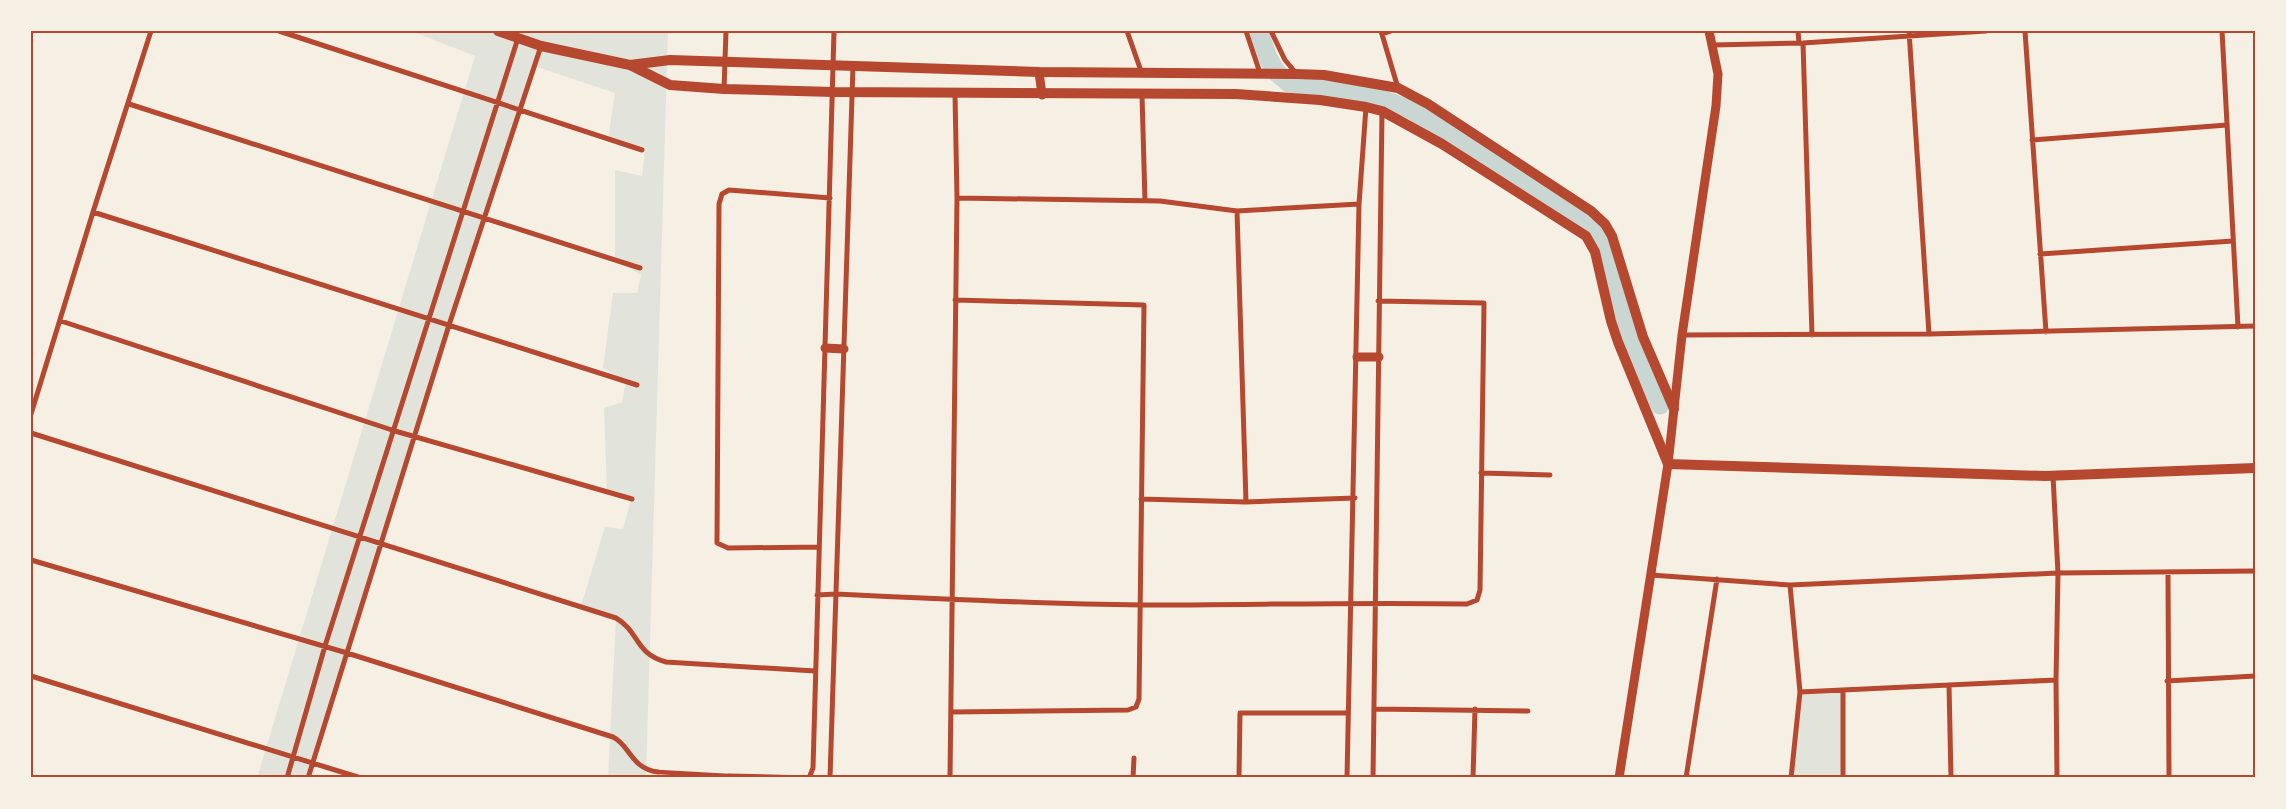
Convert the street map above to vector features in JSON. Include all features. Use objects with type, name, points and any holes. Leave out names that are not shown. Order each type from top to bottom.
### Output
[{"type":"main road","points":[[498,31],[540,46],[630,65],[670,85],[724,89],[833,92],[1042,95],[1262,95],[1366,107],[1382,111],[1442,144],[1586,236],[1595,252],[1618,342],[1668,464],[2053,476],[2255,468]]},
{"type":"main road","points":[[630,65],[670,60],[1039,72],[1140,71],[1296,74],[1333,76],[1398,88],[1428,104],[1532,170],[1591,211],[1605,224],[1618,253],[1643,337],[1674,409]]},
{"type":"main road","points":[[2236,468],[2255,462]]},
{"type":"street","points":[[31,414],[151,31]]},
{"type":"street","points":[[279,31],[642,150]]},
{"type":"street","points":[[724,89],[726,31]]},
{"type":"street","points":[[31,560],[347,652],[613,737],[618,739],[631,757],[642,766],[658,772],[809,778],[813,768],[834,31]]},
{"type":"street","points":[[1127,31],[1140,71]]},
{"type":"street","points":[[1246,31],[1260,73]]},
{"type":"street","points":[[1271,31],[1285,60],[1296,74]]},
{"type":"street","points":[[1391,31],[1381,33],[1398,88]]},
{"type":"street","points":[[1619,778],[1668,464],[1682,334],[1716,106],[1718,74],[1714,45],[1709,31]]},
{"type":"street","points":[[1798,31],[1801,43],[1812,335]]},
{"type":"street","points":[[1714,45],[1801,43],[1909,34],[1986,31]]},
{"type":"street","points":[[2025,31],[2046,332]]},
{"type":"street","points":[[2222,31],[2238,327]]},
{"type":"street","points":[[1909,34],[1928,334]]},
{"type":"street","points":[[287,778],[325,646],[395,431],[463,211],[499,104],[518,38]]},
{"type":"street","points":[[308,778],[449,325],[540,46]]},
{"type":"street","points":[[830,778],[853,65]]},
{"type":"street","points":[[1039,72],[1042,95]]},
{"type":"street","points":[[950,778],[957,198],[955,94]]},
{"type":"street","points":[[1142,95],[1145,201]]},
{"type":"street","points":[[129,104],[640,268]]},
{"type":"street","points":[[1347,778],[1359,204],[1366,107]]},
{"type":"street","points":[[1373,778],[1376,709],[1378,301],[1382,111]]},
{"type":"street","points":[[2032,140],[2227,125]]},
{"type":"street","points":[[819,547],[728,548],[717,543],[718,204],[722,194],[729,190],[830,198]]},
{"type":"street","points":[[957,198],[1145,201],[1237,211],[1359,204]]},
{"type":"street","points":[[1237,211],[1246,502]]},
{"type":"street","points":[[93,212],[637,385]]},
{"type":"street","points":[[2040,254],[2233,241]]},
{"type":"street","points":[[951,712],[1128,710],[1136,707],[1139,699],[1141,605],[1144,305],[955,300]]},
{"type":"street","points":[[817,595],[836,594],[951,600],[1141,605],[1377,602],[1467,604],[1477,600],[1480,590],[1484,303],[1378,301]]},
{"type":"street","points":[[61,321],[395,431],[632,499]]},
{"type":"street","points":[[1682,334],[1928,334],[2255,326]]},
{"type":"street","points":[[825,348],[844,349]]},
{"type":"street","points":[[1357,358],[1379,357]]},
{"type":"street","points":[[31,434],[616,618],[624,622],[647,654],[661,661],[815,671]]},
{"type":"street","points":[[1481,473],[1550,475]]},
{"type":"street","points":[[2053,476],[2058,573],[2057,778]]},
{"type":"street","points":[[1141,499],[1246,502],[1354,498]]},
{"type":"street","points":[[1651,575],[1790,585],[2058,573],[2255,571]]},
{"type":"street","points":[[2168,572],[2167,681],[2169,778]]},
{"type":"street","points":[[1686,778],[1717,579]]},
{"type":"street","points":[[1790,585],[1800,692],[1791,778]]},
{"type":"street","points":[[31,676],[361,778]]},
{"type":"street","points":[[2167,681],[2255,676]]},
{"type":"street","points":[[1800,692],[2056,680]]},
{"type":"street","points":[[1949,686],[1951,778]]},
{"type":"street","points":[[1843,690],[1843,778]]},
{"type":"street","points":[[1376,709],[1528,711]]},
{"type":"street","points":[[1473,778],[1475,709]]},
{"type":"street","points":[[1239,778],[1240,713],[1348,714]]},
{"type":"street","points":[[1133,778],[1134,758]]},
{"type":"shaded area","points":[[411,31],[668,31],[646,778],[608,778],[616,618],[581,606],[605,527],[623,529],[631,500],[607,493],[604,408],[622,402],[626,381],[603,368],[613,293],[637,293],[641,275],[615,260],[615,170],[642,176],[645,152],[608,139],[615,93],[534,66],[309,778],[257,778],[475,56]]},
{"type":"shaded area","points":[[1843,690],[1843,778],[1791,778],[1800,692]]},
{"type":"waterway","points":[[1259,31],[1268,58],[1277,73],[1289,83],[1365,94],[1410,109],[1596,227],[1606,248],[1630,336],[1660,405]]}]
